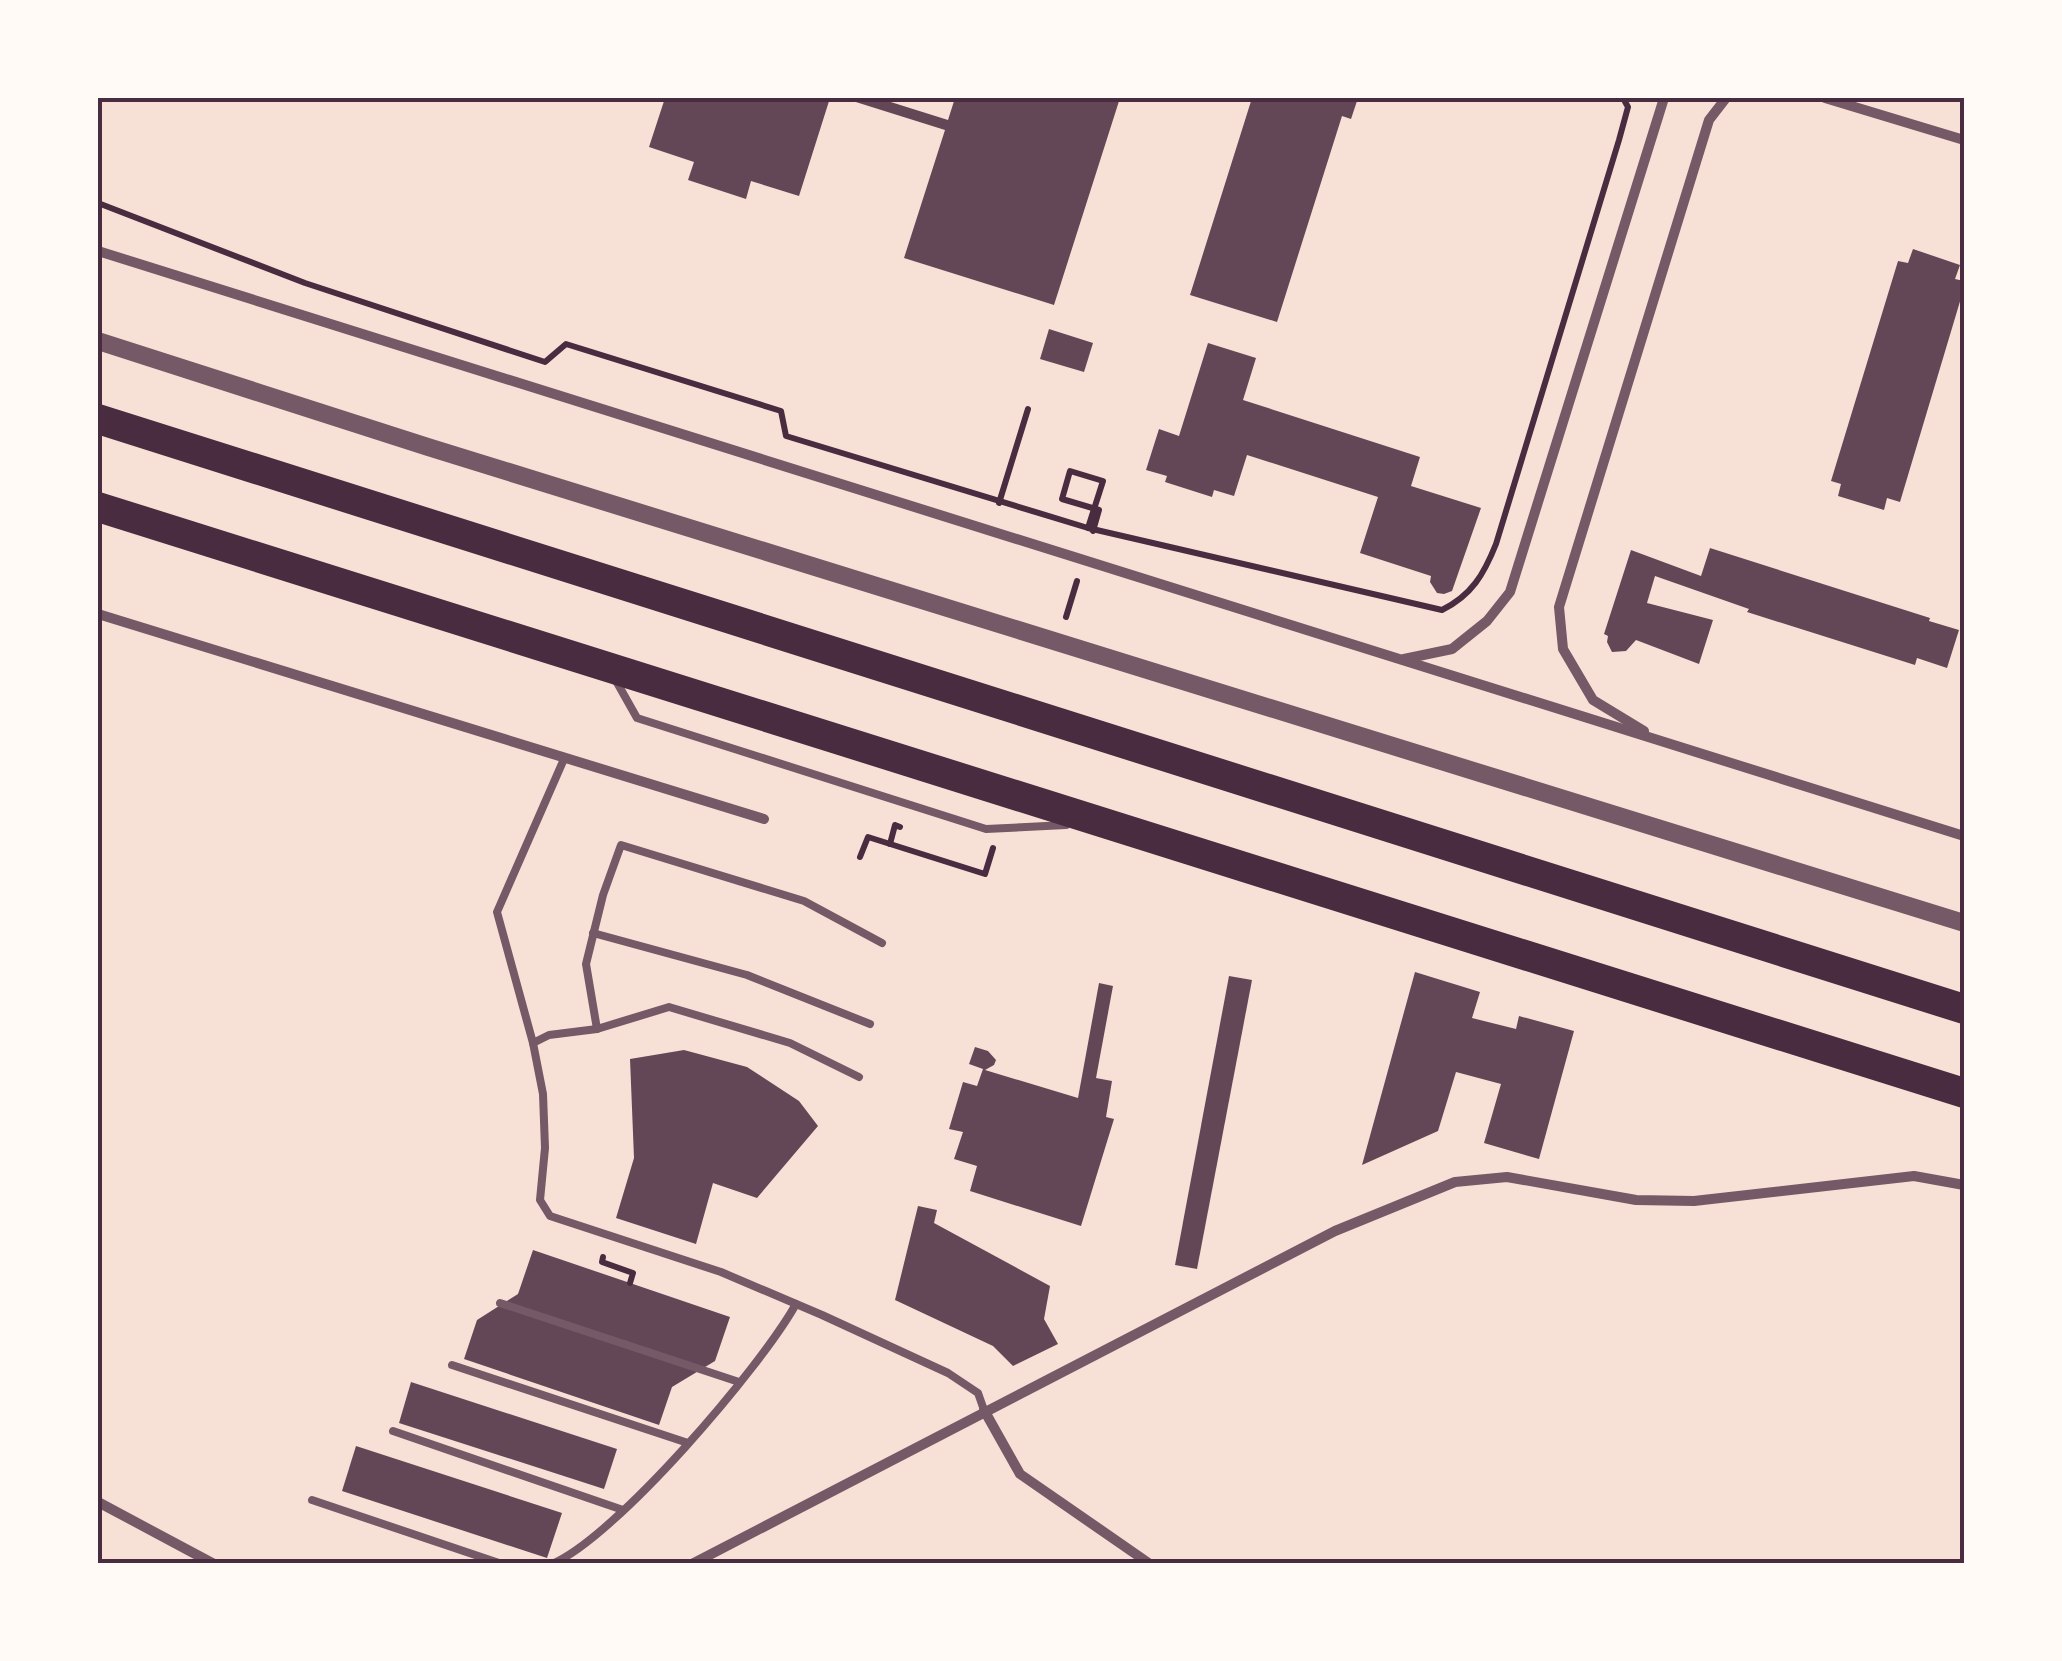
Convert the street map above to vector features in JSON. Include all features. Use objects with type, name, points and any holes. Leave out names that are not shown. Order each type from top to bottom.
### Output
[{"type":"highway","points":[[98,419],[1964,1009]]},
{"type":"highway","points":[[98,507],[1964,1094]]},
{"type":"highway","points":[[98,523],[383,597]]},
{"type":"street","points":[[1404,659],[1452,650],[1487,621],[1510,592],[1664,98]]},
{"type":"street","points":[[1658,740],[1593,700],[1563,649],[1559,607],[1709,120],[1726,98]]},
{"type":"street","points":[[1824,98],[1964,140]]},
{"type":"street","points":[[100,251],[1964,836]]},
{"type":"street","points":[[98,340],[428,447],[1964,923]]},
{"type":"street","points":[[98,614],[764,819]]},
{"type":"street","points":[[692,1564],[1335,1231],[1455,1182],[1507,1177],[1636,1200],[1694,1201],[1914,1176],[1964,1185]]},
{"type":"street","points":[[984,1410],[1020,1474],[1150,1564]]},
{"type":"street","points":[[98,1502],[214,1564]]},
{"type":"lane","points":[[608,667],[637,718],[958,821],[986,829],[1103,823]]},
{"type":"lane","points":[[564,759],[497,912],[543,1094],[545,1148],[540,1200],[550,1216],[721,1272],[796,1304],[948,1373],[978,1393],[984,1410]]},
{"type":"lane","points":[[597,1029],[586,964],[621,845],[804,901],[882,943]]},
{"type":"lane","points":[[593,932],[747,975],[870,1024]]},
{"type":"lane","points":[[533,1044],[549,1034],[597,1029],[669,1007],[790,1043],[860,1076]]},
{"type":"lane","points":[[500,1303],[739,1382]]},
{"type":"lane","points":[[552,1564],[570,1556],[623,1510],[688,1443],[778,1336],[796,1304]]},
{"type":"lane","points":[[452,1364],[688,1443]]},
{"type":"lane","points":[[393,1432],[623,1510]]},
{"type":"lane","points":[[312,1500],[502,1564]]},
{"type":"path","points":[[98,203],[305,283],[545,362],[566,344],[781,411],[786,436],[999,503],[1088,528],[1442,610],[1462,600],[1484,573],[1496,544],[1619,140],[1628,108],[1623,98]]},
{"type":"path","points":[[999,503],[1028,409]]},
{"type":"path","points":[[1088,528],[1103,481],[1070,471],[1062,499],[1100,510]]},
{"type":"path","points":[[860,857],[868,837],[985,874]]},
{"type":"path","points":[[606,1250],[602,1262],[633,1274],[630,1283]]},
{"type":"building","points":[[665,98],[830,98],[799,196],[751,181],[746,199],[688,180],[694,162],[649,147]]},
{"type":"building","points":[[843,98],[878,98],[948,120],[955,98],[1120,98],[1054,305],[904,258],[945,130]]},
{"type":"building","points":[[1252,98],[1358,98],[1351,119],[1342,116],[1277,322],[1190,295]]},
{"type":"building","points":[[1913,249],[1960,265],[1955,279],[1964,281],[1964,288],[1900,502],[1887,498],[1884,510],[1838,496],[1841,484],[1831,481],[1898,261],[1908,263]]},
{"type":"building","points":[[1049,329],[1093,343],[1084,372],[1040,359]]},
{"type":"building","points":[[1208,343],[1256,358],[1243,400],[1420,457],[1411,486],[1481,508],[1452,591],[1437,593],[1431,576],[1360,553],[1378,497],[1247,455],[1234,496],[1214,490],[1212,497],[1165,482],[1167,476],[1146,470],[1159,429],[1179,436]]},
{"type":"building","points":[[1710,548],[1959,630],[1947,668],[1917,658],[1915,665],[1747,612],[1749,609],[1655,576],[1647,603],[1713,620],[1699,664],[1636,640],[1626,651],[1612,652],[1604,634],[1631,550],[1701,576]]},
{"type":"building","points":[[1415,972],[1480,992],[1472,1018],[1516,1029],[1519,1016],[1574,1031],[1539,1159],[1484,1143],[1501,1084],[1456,1072],[1438,1131],[1362,1165]]},
{"type":"building","points":[[1229,976],[1252,980],[1197,1269],[1175,1265]]},
{"type":"building","points":[[1099,983],[1113,986],[1096,1078],[1112,1081],[1106,1117],[1114,1119],[1081,1226],[970,1191],[977,1166],[954,1159],[963,1132],[949,1129],[963,1082],[977,1086],[983,1069],[969,1064],[975,1047],[988,1051],[996,1060],[985,1070],[1078,1098]]},
{"type":"building","points":[[684,1050],[747,1067],[799,1101],[818,1126],[757,1198],[713,1183],[696,1244],[616,1218],[634,1158],[630,1059]]},
{"type":"building","points":[[918,1206],[937,1210],[934,1223],[1050,1286],[1044,1319],[1058,1344],[1013,1366],[993,1346],[895,1300]]},
{"type":"building","points":[[533,1250],[730,1317],[715,1361],[672,1387],[659,1425],[464,1359],[477,1320],[518,1294]]},
{"type":"building","points":[[411,1382],[617,1449],[604,1489],[399,1423]]},
{"type":"building","points":[[356,1446],[562,1513],[547,1558],[342,1491]]}]
